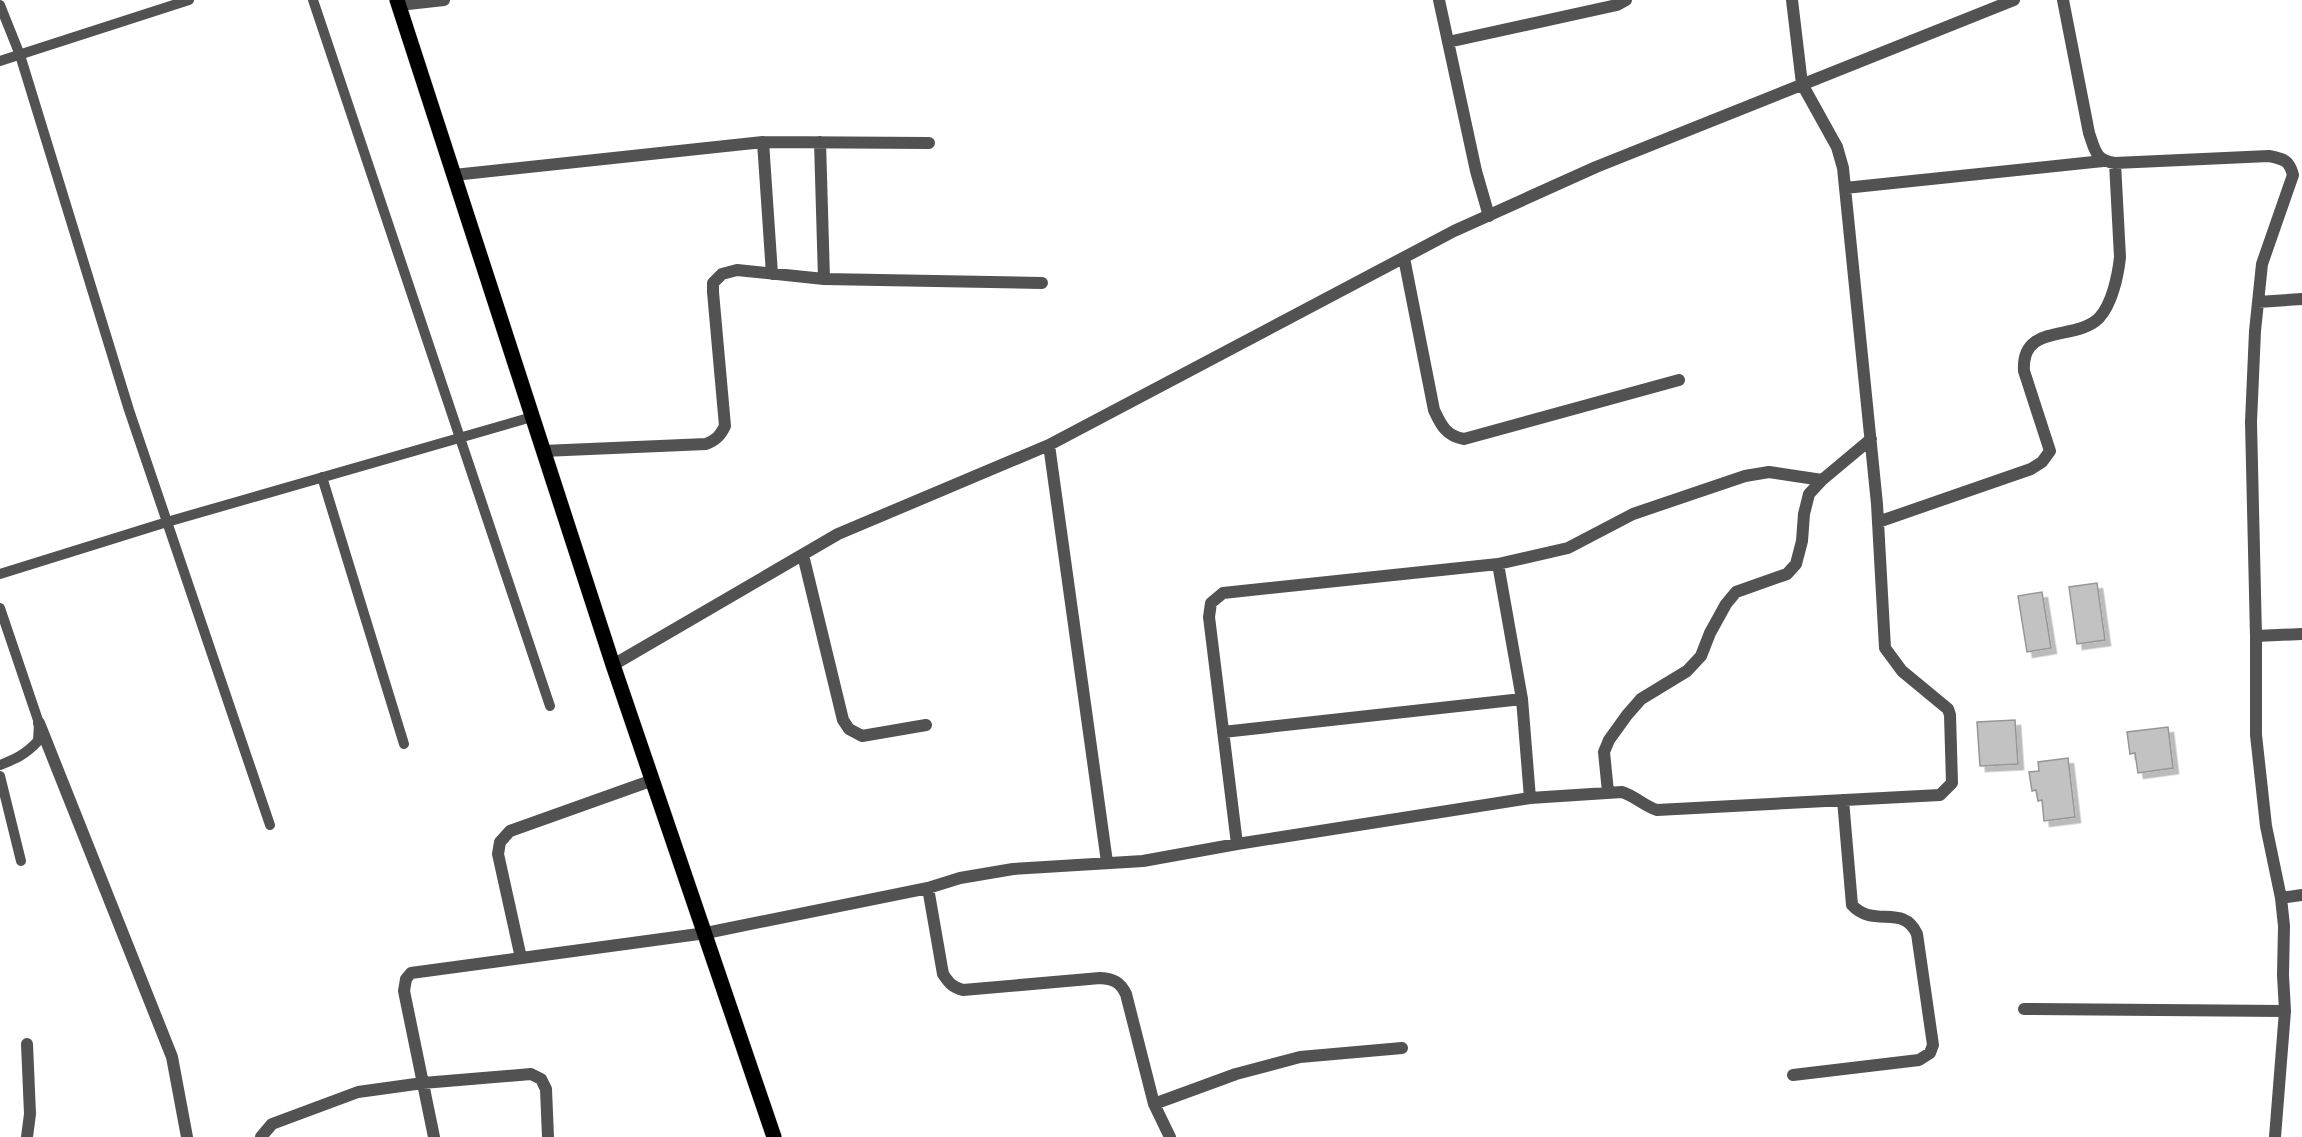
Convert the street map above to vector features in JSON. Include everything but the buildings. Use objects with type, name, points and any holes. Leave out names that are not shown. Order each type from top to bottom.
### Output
[{"type":"main road","points":[[398,2],[613,664],[774,1137]]},
{"type":"street","points":[[398,2],[444,0]]},
{"type":"street","points":[[1439,0],[1489,216]]},
{"type":"street","points":[[1448,42],[1617,5],[1626,0]]},
{"type":"street","points":[[435,1137],[404,991],[406,979],[411,973],[706,933],[928,888],[960,878],[1013,869],[1143,861],[1530,798],[1622,792],[1633,795],[1650,808],[1657,810],[1940,795],[1953,783],[1948,709],[1902,671],[1885,648],[1871,439],[1844,168],[1837,147],[1802,84],[1792,0]]},
{"type":"street","points":[[613,664],[838,534],[1049,445],[1404,258],[1489,216],[1596,167],[2014,0]]},
{"type":"street","points":[[2063,0],[2089,133],[2095,153],[2109,162]]},
{"type":"street","points":[[763,142],[772,274]]},
{"type":"street","points":[[454,175],[763,142],[929,143]]},
{"type":"street","points":[[820,142],[824,279]]},
{"type":"street","points":[[1845,188],[2109,162],[2269,156],[2296,164],[2262,264],[2251,422],[2256,735],[2266,826],[2281,898],[2284,926],[2285,1011],[2275,1137]]},
{"type":"street","points":[[1878,522],[2031,469],[2049,456],[2050,451],[2024,371],[2023,359],[2028,347],[2037,340],[2093,323],[2107,306],[2119,271],[2120,257],[2109,162]]},
{"type":"street","points":[[1404,258],[1434,410],[1443,428],[1453,437],[1464,438],[1679,380]]},
{"type":"street","points":[[543,451],[706,444],[715,440],[721,434],[724,426],[713,283],[722,274],[737,270],[824,279],[1042,284]]},
{"type":"street","points":[[2258,302],[2302,299]]},
{"type":"street","points":[[1608,792],[1604,752],[1609,740],[1627,715],[1641,699],[1687,671],[1701,656],[1710,633],[1726,604],[1736,592],[1786,574],[1796,564],[1809,494],[1821,480],[1871,439]]},
{"type":"street","points":[[1049,445],[1107,862]]},
{"type":"street","points":[[1237,844],[1209,617],[1211,603],[1223,593],[1498,564],[1568,548],[1634,514],[1745,476],[1769,472],[1821,480]]},
{"type":"street","points":[[802,555],[843,720],[849,729],[862,736],[926,725]]},
{"type":"street","points":[[1498,564],[1522,699],[1530,798]]},
{"type":"street","points":[[2256,636],[2302,634]]},
{"type":"street","points":[[1223,732],[1522,699]]},
{"type":"street","points":[[39,723],[172,1057],[187,1137]]},
{"type":"street","points":[[521,958],[498,854],[500,842],[510,831],[653,780]]},
{"type":"street","points":[[1793,1075],[1919,1060],[1930,1053],[1933,1045],[1917,934],[1912,923],[1903,918],[1866,916],[1859,913],[1852,905],[1843,800]]},
{"type":"street","points":[[928,888],[943,974],[949,984],[956,988],[963,990],[1100,978],[1113,979],[1121,985],[1126,994],[1154,1104],[1170,1137]]},
{"type":"street","points":[[2281,898],[2302,895]]},
{"type":"street","points":[[2024,1010],[2285,1011]]},
{"type":"street","points":[[27,1044],[30,1114],[27,1137]]},
{"type":"street","points":[[1154,1104],[1236,1074],[1300,1057],[1402,1047]]},
{"type":"street","points":[[261,1137],[272,1124],[358,1092],[423,1083],[531,1074],[541,1079],[546,1089],[548,1137]]},
{"type":"lane","points":[[0,61],[189,0]]},
{"type":"lane","points":[[313,0],[550,706]]},
{"type":"lane","points":[[0,5],[20,55],[126,399],[270,825]]},
{"type":"lane","points":[[0,574],[167,522],[532,417]]},
{"type":"lane","points":[[322,477],[404,744]]},
{"type":"lane","points":[[0,608],[39,723],[38,741],[18,759],[0,765]]},
{"type":"lane","points":[[0,776],[21,861]]}]
